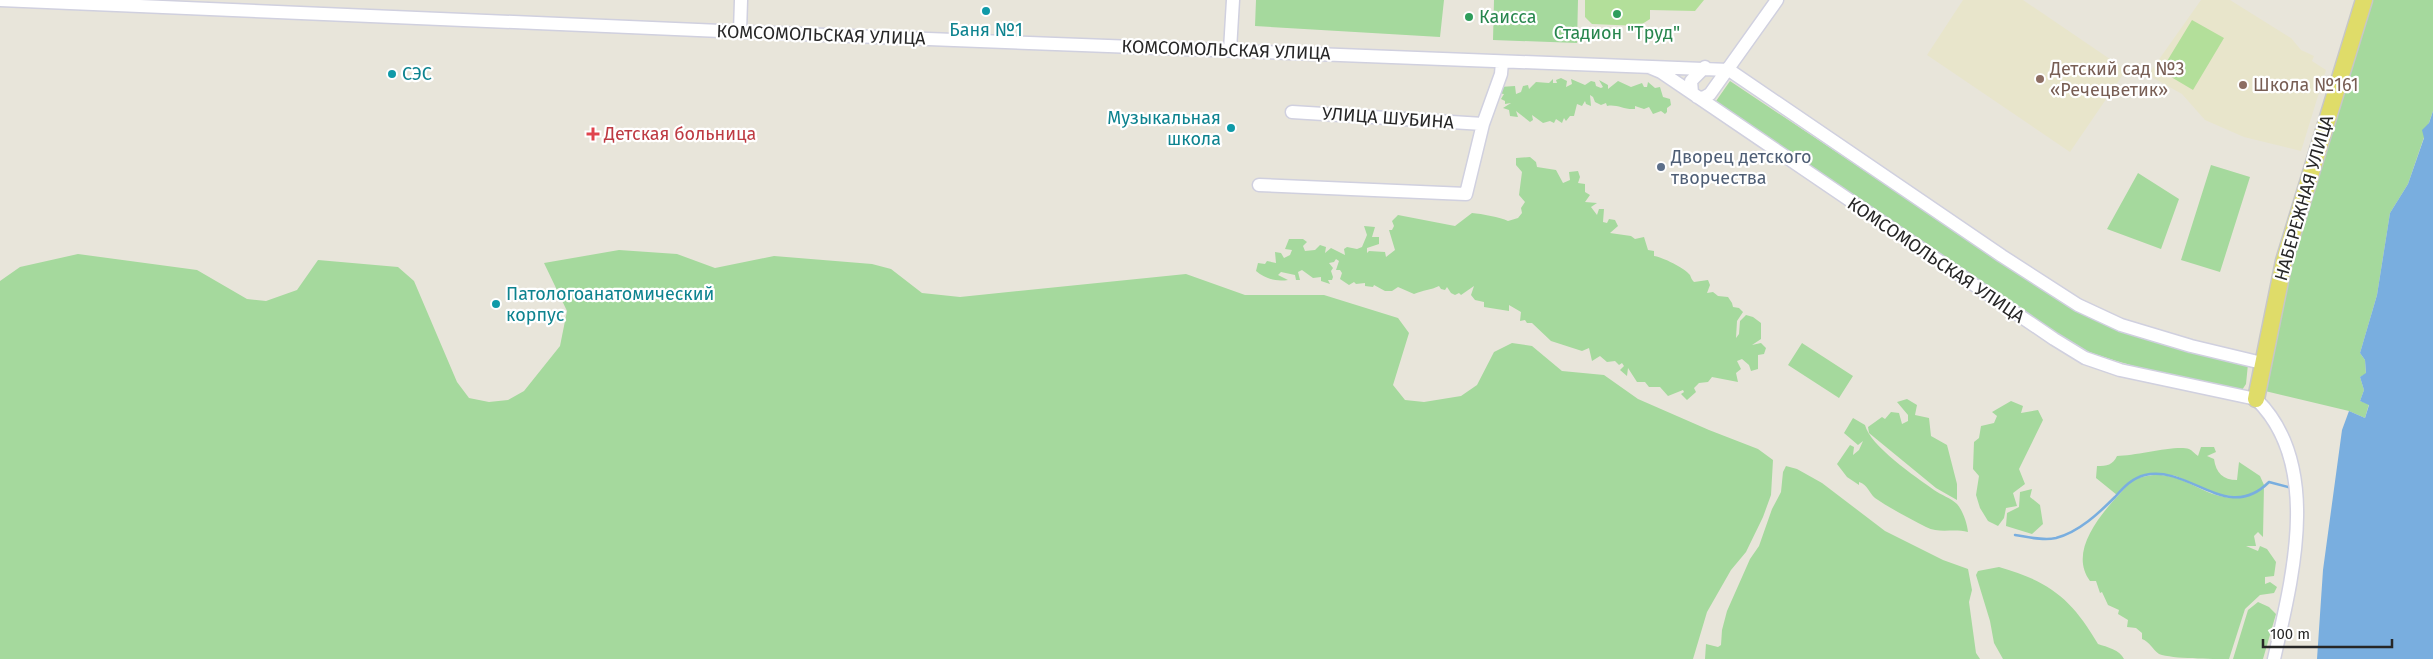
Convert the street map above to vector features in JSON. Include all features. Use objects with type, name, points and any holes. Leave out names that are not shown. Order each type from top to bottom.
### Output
[{"type":"main road","name":"НАБЕРЕЖНАЯ УЛИЦА","points":[[2256,400],[2284,262],[2364,0]]},
{"type":"street","name":"КОМСОМОЛЬСКАЯ УЛИЦА","points":[[0,0],[222,4],[740,32],[1502,62],[1706,67],[1729,70],[2009,261],[2078,305],[2121,325],[2190,346],[2262,363]]},
{"type":"street","points":[[740,32],[741,0]]},
{"type":"street","points":[[1230,50],[1233,0]]},
{"type":"street","points":[[1706,67],[1691,80],[1694,95],[1703,98],[1710,94],[1729,70],[1777,0]]},
{"type":"street","points":[[1259,185],[1466,194],[1483,124],[1501,74],[1502,62]]},
{"type":"street","name":"КОМСОМОЛЬСКАЯ УЛИЦА","points":[[1642,65],[1661,72],[2054,339],[2085,358],[2120,370],[2256,400]]},
{"type":"street","name":"УЛИЦА ШУБИНА","points":[[1292,112],[1483,124]]},
{"type":"street","points":[[2256,400],[2271,414],[2293,464],[2296,516],[2295,550],[2291,583],[2274,659]]},
{"type":"shaded area","name":"Детский сад №3 «Речецветик»","points":[[1963,0],[2023,0],[2126,70],[2070,152],[1927,55]]},
{"type":"shaded area","name":"Школа №161","points":[[2201,0],[2230,0],[2291,38],[2301,50],[2314,56],[2312,61],[2326,70],[2301,151],[2244,137],[2205,120],[2182,94],[2148,75]]},
{"type":"green space","points":[[1256,0],[1444,0],[1440,37],[1255,26]]},
{"type":"green space","points":[[1494,0],[1578,0],[1577,43],[1493,40]]},
{"type":"green space","name":"Стадион \"Труд\"","points":[[1585,0],[1704,0],[1695,11],[1650,10],[1650,19],[1639,26],[1592,24],[1585,17]]},
{"type":"green space","points":[[2368,0],[2433,0],[2433,111],[2408,184],[2390,213],[2377,295],[2360,353],[2365,360],[2366,374],[2360,377],[2364,390],[2360,401],[2369,404],[2365,418],[2349,411],[2265,391],[2288,266]]},
{"type":"green space","points":[[2192,20],[2224,38],[2193,90],[2161,71]]},
{"type":"green space","points":[[1561,78],[1567,81],[1566,87],[1572,84],[1571,79],[1585,85],[1591,81],[1595,82],[1596,86],[1601,88],[1603,87],[1599,80],[1608,85],[1608,89],[1618,81],[1631,87],[1642,83],[1644,87],[1647,87],[1648,82],[1655,88],[1660,87],[1663,97],[1670,99],[1671,105],[1667,108],[1665,114],[1661,111],[1653,114],[1649,107],[1644,109],[1635,106],[1635,109],[1631,109],[1607,106],[1606,103],[1601,105],[1595,102],[1590,95],[1591,106],[1586,104],[1585,101],[1582,106],[1577,104],[1574,116],[1570,116],[1566,121],[1564,118],[1562,123],[1556,119],[1554,123],[1550,121],[1543,123],[1532,115],[1533,120],[1530,122],[1516,111],[1518,117],[1510,116],[1509,110],[1503,108],[1511,103],[1505,104],[1505,101],[1501,99],[1504,94],[1497,93],[1500,87],[1515,86],[1516,94],[1521,92],[1523,86],[1528,85],[1529,89],[1536,82],[1549,83],[1553,79],[1553,83],[1557,83],[1556,80]]},
{"type":"green space","points":[[1730,81],[2070,308],[2120,330],[2248,364],[2246,384],[2242,390],[2178,377],[2094,354],[2074,346],[1714,104]]},
{"type":"green space","points":[[1530,157],[1536,162],[1537,167],[1556,170],[1563,183],[1570,180],[1569,172],[1578,171],[1580,177],[1578,183],[1585,184],[1585,192],[1590,195],[1585,202],[1597,203],[1591,207],[1597,215],[1599,209],[1604,209],[1603,222],[1607,223],[1609,219],[1615,220],[1618,226],[1610,233],[1631,236],[1635,239],[1644,237],[1648,250],[1654,251],[1654,256],[1683,269],[1694,282],[1708,280],[1710,285],[1707,293],[1713,292],[1718,296],[1728,297],[1733,307],[1739,308],[1743,312],[1737,321],[1736,338],[1739,334],[1740,321],[1746,315],[1753,317],[1761,323],[1761,339],[1752,345],[1761,343],[1766,348],[1764,354],[1758,355],[1758,369],[1751,371],[1749,365],[1742,359],[1737,361],[1741,369],[1736,373],[1738,382],[1712,377],[1708,382],[1699,383],[1694,388],[1696,392],[1687,400],[1681,394],[1684,392],[1683,390],[1668,396],[1660,387],[1649,387],[1645,382],[1637,382],[1628,368],[1627,376],[1620,370],[1624,366],[1622,363],[1619,365],[1615,361],[1607,362],[1600,356],[1592,361],[1589,348],[1582,351],[1551,341],[1532,323],[1527,323],[1525,320],[1520,321],[1521,312],[1509,305],[1509,311],[1484,307],[1484,302],[1475,300],[1471,295],[1474,286],[1461,295],[1459,293],[1455,295],[1447,287],[1445,290],[1439,286],[1414,294],[1398,287],[1392,291],[1385,291],[1374,285],[1373,287],[1365,286],[1365,283],[1356,284],[1354,282],[1349,285],[1340,279],[1342,273],[1340,270],[1336,270],[1339,261],[1336,259],[1334,262],[1329,263],[1333,268],[1331,271],[1332,280],[1328,280],[1330,284],[1321,281],[1321,277],[1313,278],[1302,270],[1298,272],[1300,280],[1296,280],[1295,275],[1281,272],[1278,275],[1288,280],[1284,281],[1271,279],[1256,271],[1258,263],[1265,264],[1267,261],[1276,263],[1275,252],[1281,253],[1284,258],[1290,255],[1292,250],[1285,249],[1289,239],[1303,239],[1307,242],[1303,246],[1305,251],[1315,250],[1320,245],[1326,247],[1325,253],[1331,248],[1345,255],[1344,249],[1347,247],[1357,249],[1362,247],[1367,235],[1364,226],[1375,227],[1372,237],[1379,237],[1379,244],[1367,248],[1367,253],[1369,251],[1385,252],[1386,257],[1395,250],[1389,230],[1392,230],[1394,226],[1392,221],[1398,215],[1455,226],[1472,213],[1508,221],[1518,218],[1522,213],[1521,208],[1525,202],[1519,195],[1522,172],[1516,165],[1516,158]]},
{"type":"green space","points":[[2211,165],[2250,177],[2220,272],[2181,260]]},
{"type":"green space","points":[[2138,173],[2179,199],[2161,249],[2107,229]]},
{"type":"green space","points":[[619,250],[677,254],[715,268],[774,256],[872,264],[891,269],[922,293],[960,297],[1186,274],[1245,295],[1324,295],[1398,318],[1409,333],[1393,385],[1405,400],[1424,402],[1461,396],[1477,385],[1494,352],[1512,343],[1532,346],[1562,371],[1604,375],[1638,399],[1758,449],[1773,460],[1771,495],[1763,517],[1746,552],[1731,570],[1707,612],[1693,659],[0,659],[0,281],[20,267],[78,254],[197,270],[247,299],[266,301],[297,290],[318,260],[398,267],[414,281],[457,382],[469,398],[489,402],[508,400],[524,391],[560,346],[567,311],[544,263]]},
{"type":"green space","points":[[1802,343],[1853,376],[1839,398],[1788,365]]},
{"type":"green space","points":[[1907,399],[1917,405],[1915,415],[1929,418],[1931,436],[1947,445],[1957,484],[1957,500],[1936,488],[1869,433],[1868,427],[1882,417],[1885,419],[1891,412],[1899,413],[1902,424],[1908,421],[1908,415],[1897,402]]},
{"type":"green space","points":[[2011,401],[2023,406],[2021,413],[2038,410],[2043,420],[2019,469],[2025,484],[2013,493],[2017,506],[2006,508],[2004,518],[1998,526],[1988,521],[1980,508],[1976,495],[1979,476],[1973,469],[1974,442],[1979,438],[1981,426],[1994,423],[1997,416],[1992,412]]},
{"type":"green space","points":[[1853,418],[1865,425],[1875,442],[1895,461],[1934,490],[1957,504],[1964,517],[1968,532],[1936,530],[1926,527],[1881,502],[1864,485],[1859,482],[1859,485],[1847,477],[1837,464],[1850,445],[1854,447],[1853,455],[1859,450],[1863,441],[1858,445],[1844,433]]},
{"type":"green space","points":[[2201,447],[2214,447],[2216,452],[2207,456],[2214,459],[2218,472],[2224,477],[2237,480],[2239,462],[2260,476],[2264,485],[2263,537],[2258,532],[2254,536],[2256,546],[2246,546],[2258,551],[2260,546],[2267,549],[2276,562],[2274,576],[2265,577],[2265,584],[2270,582],[2277,587],[2274,593],[2260,595],[2245,609],[2229,659],[2183,658],[2159,654],[2142,639],[2142,633],[2136,628],[2127,627],[2128,620],[2118,614],[2119,610],[2108,605],[2102,592],[2100,593],[2096,581],[2090,581],[2084,569],[2083,556],[2086,542],[2092,529],[2128,485],[2117,495],[2096,478],[2097,466],[2109,464],[2117,456],[2175,448],[2189,449],[2198,456]],"holes":[[[2148,474],[2176,476],[2219,495],[2246,497],[2222,497],[2172,477],[2161,475],[2134,479]]]},
{"type":"green space","points":[[1786,466],[1797,469],[1822,483],[1885,531],[1943,560],[1968,569],[1972,590],[1969,602],[1976,653],[1980,659],[1705,659],[1706,644],[1718,647],[1721,645],[1722,630],[1727,611],[1750,559],[1759,546],[1772,509],[1781,492],[1783,472]]},
{"type":"green space","points":[[2032,489],[2030,497],[2040,505],[2043,524],[2032,534],[2006,526],[2007,513],[2019,507],[2020,492]]},
{"type":"green space","points":[[1999,567],[2017,572],[2057,594],[2079,615],[2098,644],[2116,651],[2124,659],[2003,659],[1994,643],[1990,621],[1976,575],[1978,571]]},
{"type":"green space","points":[[2258,602],[2269,607],[2276,614],[2263,659],[2233,659],[2248,610]]},
{"type":"water","points":[[2433,111],[2433,659],[2317,659],[2323,570],[2342,430],[2349,411],[2365,418],[2369,405],[2360,401],[2364,390],[2360,377],[2366,373],[2365,360],[2360,353],[2377,295],[2390,213],[2408,184],[2424,138],[2422,130],[2429,123]]},
{"type":"waterway","points":[[2015,535],[2046,539],[2056,538],[2073,531],[2081,527],[2109,503],[2128,483],[2145,475],[2162,474],[2177,478],[2223,496],[2238,497],[2253,493],[2269,482],[2292,488]]},
{"type":"place","name":"Баня №1","points":[[986,11]]},
{"type":"place","name":"Стадион \"Труд\"","points":[[1617,14]]},
{"type":"place","name":"Каисса","points":[[1469,17]]},
{"type":"place","name":"СЭС","points":[[392,74]]},
{"type":"place","name":"Детский сад №3 «Речецветик»","points":[[2040,79]]},
{"type":"place","name":"Школа №161","points":[[2243,85]]},
{"type":"place","name":"Музыкальная школа","points":[[1231,128]]},
{"type":"place","name":"Детская больница","points":[[593,134]]},
{"type":"place","name":"Дворец детского творчества","points":[[1661,167]]},
{"type":"place","name":"Патологоанатомический корпус","points":[[496,304]]}]
